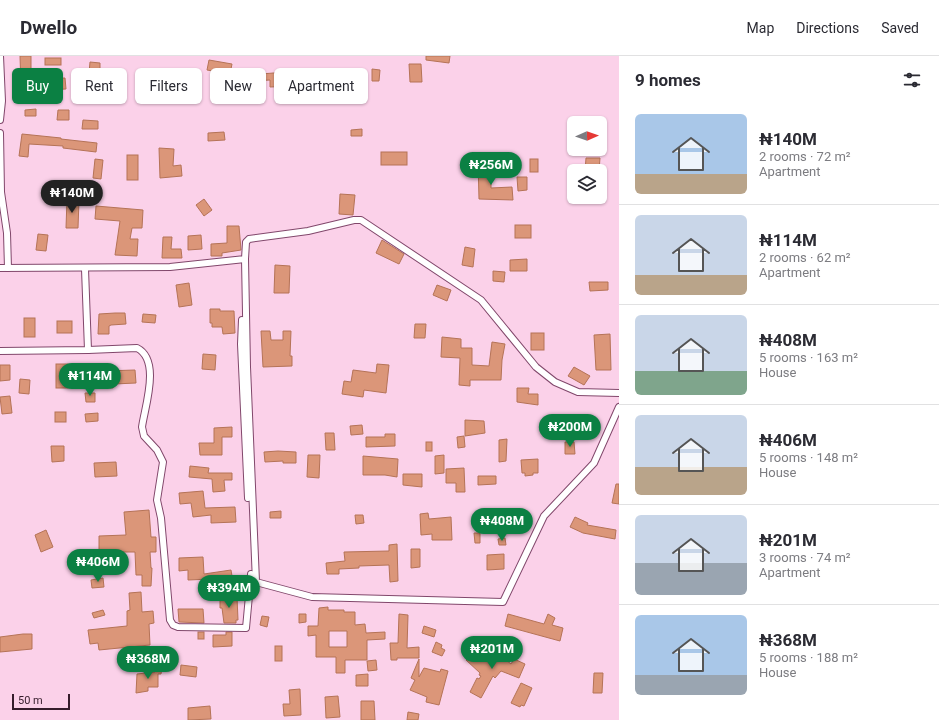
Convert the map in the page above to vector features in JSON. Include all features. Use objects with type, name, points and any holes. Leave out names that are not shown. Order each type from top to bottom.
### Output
[{"type":"street","points":[[0,56],[2,101],[0,120]]},
{"type":"street","points":[[0,133],[0,192],[7,233],[8,268]]},
{"type":"street","points":[[0,351],[138,348],[143,351],[151,367],[142,427],[144,436],[157,450],[163,462],[157,500],[161,518],[170,620],[173,625],[178,627],[246,628],[252,581],[241,344],[246,242],[249,239],[361,220],[481,300],[536,367],[555,382],[578,392],[619,392]]},
{"type":"street","points":[[0,268],[85,269],[170,267],[245,259]]},
{"type":"street","points":[[245,259],[247,368],[256,582],[312,597],[503,602],[544,516],[594,463],[619,407]]},
{"type":"street","points":[[85,269],[88,350]]},
{"type":"building","points":[[20,56],[31,56],[31,68],[20,68]]},
{"type":"building","points":[[426,56],[450,56],[449,63],[426,60]]},
{"type":"building","points":[[45,58],[61,58],[61,65],[45,65]]},
{"type":"building","points":[[209,60],[232,64],[231,68],[210,68],[210,71],[207,70]]},
{"type":"building","points":[[90,62],[100,63],[100,68],[89,68]]},
{"type":"building","points":[[409,64],[421,64],[422,82],[410,82]]},
{"type":"building","points":[[372,69],[380,70],[379,81],[372,81]]},
{"type":"building","points":[[274,73],[274,87],[270,87],[270,80],[266,80],[266,74]]},
{"type":"building","points":[[63,78],[65,78],[66,89],[63,89]]},
{"type":"building","points":[[36,109],[36,116],[25,116],[25,110]]},
{"type":"building","points":[[58,110],[69,110],[69,120],[57,120]]},
{"type":"building","points":[[83,120],[98,121],[98,129],[82,129]]},
{"type":"building","points":[[362,129],[362,136],[351,136],[351,130]]},
{"type":"building","points":[[224,132],[225,140],[208,141],[208,133]]},
{"type":"building","points":[[22,134],[97,143],[96,152],[63,148],[63,146],[29,144],[28,157],[19,156]]},
{"type":"building","points":[[159,148],[174,149],[173,166],[181,165],[182,176],[160,178]]},
{"type":"building","points":[[381,152],[407,152],[407,165],[381,165]]},
{"type":"building","points":[[127,155],[138,155],[138,180],[127,180]]},
{"type":"building","points":[[503,155],[515,155],[515,171],[503,172]]},
{"type":"building","points":[[586,158],[600,158],[600,164],[586,164]]},
{"type":"building","points":[[95,159],[103,160],[101,179],[93,178]]},
{"type":"building","points":[[530,159],[538,159],[538,172],[530,172]]},
{"type":"building","points":[[478,161],[487,161],[487,178],[491,178],[491,188],[512,187],[513,200],[479,199]]},
{"type":"building","points":[[517,177],[527,177],[527,190],[518,191]]},
{"type":"building","points":[[340,194],[355,195],[353,215],[339,214]]},
{"type":"building","points":[[67,199],[79,200],[78,228],[66,228]]},
{"type":"building","points":[[204,199],[212,210],[204,216],[196,205]]},
{"type":"building","points":[[96,206],[143,210],[142,228],[132,228],[130,239],[138,239],[137,256],[115,255],[120,221],[95,219]]},
{"type":"building","points":[[515,225],[531,225],[531,238],[515,238]]},
{"type":"building","points":[[227,226],[239,226],[241,250],[222,253],[222,256],[211,256],[211,244],[227,243]]},
{"type":"building","points":[[38,234],[48,235],[46,251],[36,250]]},
{"type":"building","points":[[201,235],[202,249],[188,250],[188,236]]},
{"type":"building","points":[[163,237],[172,237],[171,249],[181,249],[182,258],[162,258]]},
{"type":"building","points":[[382,240],[404,254],[399,264],[376,253]]},
{"type":"building","points":[[465,247],[475,249],[473,267],[462,265]]},
{"type":"building","points":[[527,259],[527,271],[510,271],[510,260]]},
{"type":"building","points":[[275,265],[290,266],[289,293],[274,293]]},
{"type":"building","points":[[493,271],[505,272],[504,282],[493,281]]},
{"type":"building","points":[[589,282],[608,282],[608,290],[590,291]]},
{"type":"building","points":[[189,283],[192,305],[179,307],[176,285]]},
{"type":"building","points":[[437,285],[451,290],[447,301],[433,295]]},
{"type":"building","points":[[210,309],[234,311],[235,333],[223,334],[222,327],[212,327],[212,323],[210,323]]},
{"type":"building","points":[[125,313],[126,324],[111,325],[109,326],[109,334],[98,334],[99,314]]},
{"type":"building","points":[[143,314],[156,315],[155,323],[142,322]]},
{"type":"building","points":[[24,318],[35,318],[35,337],[24,337]]},
{"type":"building","points":[[57,321],[72,321],[72,333],[57,333]]},
{"type":"building","points":[[415,324],[426,324],[425,338],[414,338]]},
{"type":"building","points":[[261,331],[270,331],[271,340],[283,340],[283,331],[291,331],[290,356],[292,356],[292,366],[263,367]]},
{"type":"building","points":[[531,333],[544,333],[544,350],[531,350]]},
{"type":"building","points":[[610,334],[611,370],[596,370],[594,335]]},
{"type":"building","points":[[442,337],[461,339],[461,348],[472,348],[472,365],[489,366],[492,342],[505,344],[502,360],[501,380],[470,380],[470,386],[459,385],[460,358],[441,357]]},
{"type":"building","points":[[203,354],[216,355],[215,370],[202,369]]},
{"type":"building","points":[[56,364],[68,364],[68,388],[56,388]]},
{"type":"building","points":[[377,364],[389,365],[386,393],[364,390],[363,397],[342,394],[344,381],[351,382],[353,370],[376,373]]},
{"type":"building","points":[[0,365],[10,365],[10,380],[0,381]]},
{"type":"building","points":[[574,367],[590,376],[584,385],[568,376]]},
{"type":"building","points":[[135,370],[136,383],[114,384],[113,388],[103,387],[104,371]]},
{"type":"building","points":[[20,379],[30,380],[29,394],[19,393]]},
{"type":"building","points":[[517,388],[529,388],[528,394],[538,394],[538,405],[517,402]]},
{"type":"building","points":[[85,393],[95,393],[95,402],[86,402]]},
{"type":"building","points":[[10,396],[12,413],[2,414],[0,397]]},
{"type":"building","points":[[55,412],[66,412],[66,422],[55,422]]},
{"type":"building","points":[[98,413],[98,421],[86,422],[85,414]]},
{"type":"building","points":[[465,420],[484,421],[485,433],[465,436]]},
{"type":"building","points":[[362,425],[363,434],[351,435],[350,426]]},
{"type":"building","points":[[232,427],[232,437],[222,437],[222,455],[200,455],[199,443],[214,443],[214,428]]},
{"type":"building","points":[[325,433],[334,433],[335,450],[326,450]]},
{"type":"building","points":[[385,434],[395,434],[395,446],[366,447],[366,437],[385,437]]},
{"type":"building","points":[[464,436],[465,447],[458,448],[457,437]]},
{"type":"building","points":[[507,439],[506,461],[499,462],[499,440]]},
{"type":"building","points":[[426,442],[432,442],[432,451],[426,451]]},
{"type":"building","points":[[565,442],[574,442],[575,454],[565,454]]},
{"type":"building","points":[[51,446],[64,446],[64,461],[52,462]]},
{"type":"building","points":[[264,452],[296,452],[296,463],[283,463],[283,461],[265,462]]},
{"type":"building","points":[[308,455],[320,455],[319,478],[307,477]]},
{"type":"building","points":[[444,455],[444,473],[435,474],[435,456]]},
{"type":"building","points":[[363,456],[398,459],[397,477],[385,475],[363,475]]},
{"type":"building","points":[[538,459],[538,473],[525,476],[525,473],[522,473],[521,460]]},
{"type":"building","points":[[116,462],[117,476],[95,477],[94,463]]},
{"type":"building","points":[[190,466],[209,468],[208,473],[232,473],[232,480],[224,480],[225,491],[213,492],[212,479],[189,477]]},
{"type":"building","points":[[464,468],[465,492],[456,492],[456,483],[446,483],[446,469]]},
{"type":"building","points":[[403,474],[422,474],[422,487],[403,485]]},
{"type":"building","points":[[478,476],[496,476],[496,484],[478,485]]},
{"type":"building","points":[[616,484],[619,484],[619,504],[612,503]]},
{"type":"building","points":[[203,491],[205,508],[235,507],[236,522],[211,523],[211,515],[193,517],[191,503],[180,504],[179,493]]},
{"type":"building","points":[[149,510],[151,537],[156,537],[156,552],[150,552],[152,568],[151,586],[142,586],[142,575],[136,575],[135,552],[119,552],[120,566],[99,566],[99,536],[126,535],[124,512]]},
{"type":"building","points":[[281,511],[281,518],[270,518],[270,512]]},
{"type":"building","points":[[428,513],[429,519],[451,517],[452,540],[432,540],[432,534],[421,535],[420,514]]},
{"type":"building","points":[[355,515],[363,515],[364,523],[356,524]]},
{"type":"building","points":[[575,517],[588,523],[587,525],[616,530],[615,539],[583,533],[570,527]]},
{"type":"building","points":[[46,530],[53,547],[41,552],[35,535]]},
{"type":"building","points":[[474,533],[480,533],[480,543],[475,543]]},
{"type":"building","points":[[505,538],[506,545],[499,545],[498,539]]},
{"type":"building","points":[[397,544],[398,581],[390,582],[389,565],[359,566],[359,568],[339,569],[339,574],[327,574],[326,563],[345,561],[344,552],[389,551],[389,545]]},
{"type":"building","points":[[411,549],[420,549],[420,567],[411,568]]},
{"type":"building","points":[[504,554],[504,569],[487,570],[487,555]]},
{"type":"building","points":[[203,557],[204,574],[231,570],[232,576],[225,577],[226,580],[212,582],[212,579],[188,580],[188,570],[179,571],[179,558]]},
{"type":"building","points":[[103,578],[104,587],[92,588],[91,580]]},
{"type":"building","points":[[141,592],[142,612],[153,611],[154,623],[149,624],[150,645],[99,650],[98,643],[90,644],[88,630],[127,626],[127,611],[130,610],[129,593]]},
{"type":"building","points":[[220,597],[237,597],[238,620],[236,620],[236,623],[224,623],[222,608],[220,608]]},
{"type":"building","points":[[328,607],[328,610],[355,612],[355,625],[365,624],[366,633],[385,632],[385,639],[367,640],[367,660],[345,660],[345,673],[336,673],[336,657],[316,657],[316,635],[308,636],[308,626],[318,626],[319,608]],"holes":[[[329,631],[347,631],[347,647],[329,647]]]},
{"type":"building","points":[[178,609],[203,609],[204,623],[179,622]]},
{"type":"building","points":[[103,610],[105,615],[94,618],[92,613]]},
{"type":"building","points":[[299,614],[306,614],[306,622],[299,623]]},
{"type":"building","points":[[399,614],[408,615],[407,648],[419,647],[419,658],[397,658],[397,660],[391,660],[390,643],[398,643]]},
{"type":"building","points":[[508,614],[544,624],[548,614],[555,618],[552,625],[563,628],[560,641],[505,626]]},
{"type":"building","points":[[262,616],[269,617],[267,627],[260,625]]},
{"type":"building","points":[[424,626],[436,630],[434,637],[422,633]]},
{"type":"building","points":[[198,632],[204,632],[204,639],[198,639]]},
{"type":"building","points":[[226,632],[232,632],[232,646],[213,647],[213,635],[226,635]]},
{"type":"building","points":[[32,634],[32,649],[0,652],[0,637]]},
{"type":"building","points":[[436,642],[442,645],[441,648],[445,650],[442,656],[432,652]]},
{"type":"building","points":[[275,646],[282,646],[282,661],[275,661]]},
{"type":"building","points":[[474,651],[477,651],[488,661],[495,651],[511,664],[514,659],[525,664],[519,678],[501,671],[495,678],[493,676],[481,698],[470,692],[477,678],[479,679],[481,676],[479,675],[480,673],[466,660]]},
{"type":"building","points":[[419,659],[419,677],[424,668],[440,672],[441,669],[448,671],[439,705],[426,702],[427,697],[410,690],[415,680],[411,678]]},
{"type":"building","points":[[376,660],[377,670],[368,671],[367,661]]},
{"type":"building","points":[[181,665],[197,667],[196,677],[180,675]]},
{"type":"building","points":[[155,667],[162,667],[161,674],[158,674],[158,687],[148,687],[148,691],[136,693],[137,674],[155,672]]},
{"type":"building","points":[[594,673],[603,673],[602,693],[593,693]]},
{"type":"building","points":[[368,674],[368,686],[356,686],[356,675]]},
{"type":"building","points":[[521,683],[532,688],[524,706],[521,705],[520,707],[511,703]]},
{"type":"building","points":[[300,689],[301,715],[284,716],[283,704],[290,704],[289,690]]},
{"type":"building","points":[[338,696],[340,717],[326,718],[325,697]]},
{"type":"building","points":[[361,701],[374,701],[375,720],[361,720]]},
{"type":"building","points":[[210,706],[211,719],[188,720],[188,708]]},
{"type":"building","points":[[408,712],[419,714],[418,720],[407,720]]}]
